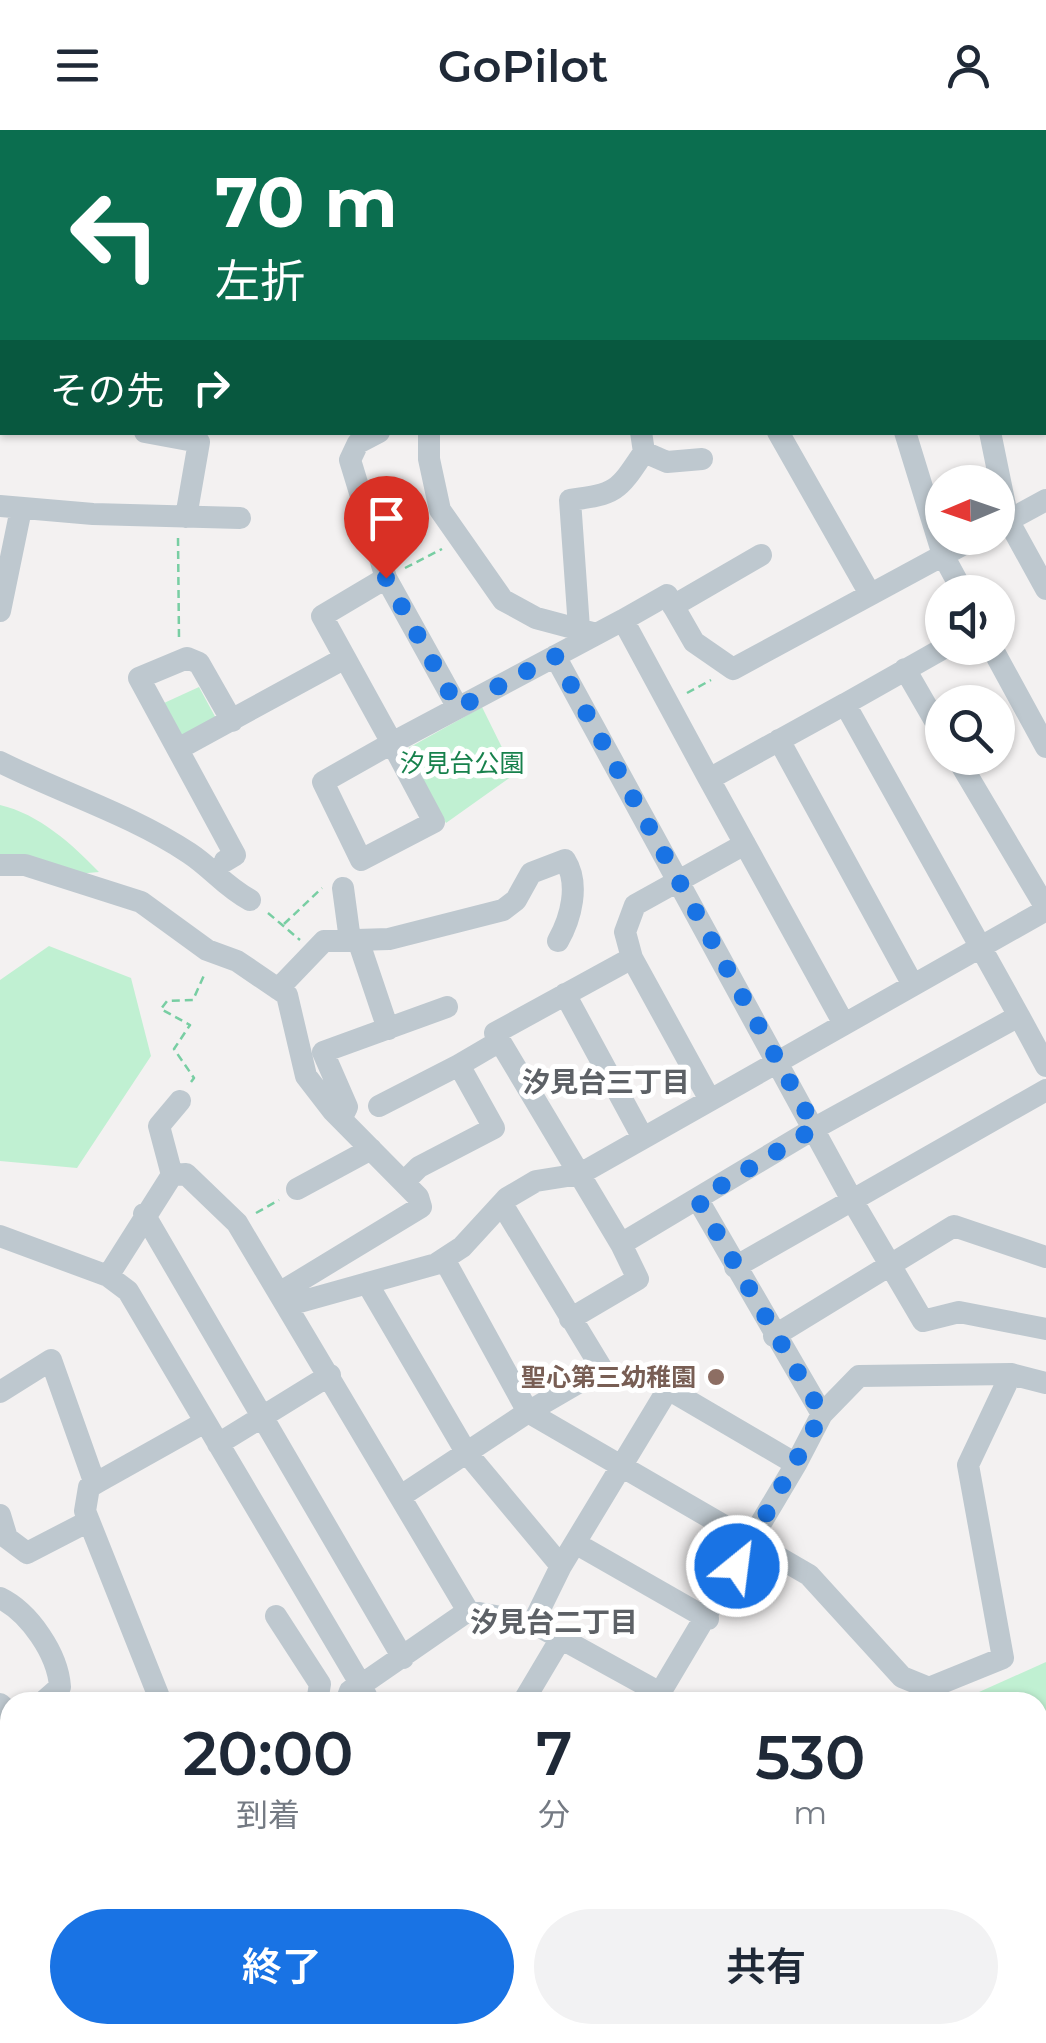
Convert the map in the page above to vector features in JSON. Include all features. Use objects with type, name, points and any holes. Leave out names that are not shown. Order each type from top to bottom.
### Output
[{"type":"street","points":[[161,435],[199,442],[181,516]]},
{"type":"street","points":[[373,435],[358,443],[350,460],[386,578],[458,708]]},
{"type":"street","points":[[430,435],[429,459],[440,510],[458,541],[503,600],[536,618],[588,631]]},
{"type":"street","points":[[780,435],[870,594]]},
{"type":"street","points":[[906,435],[925,498]]},
{"type":"street","points":[[990,435],[995,465]]},
{"type":"street","points":[[588,631],[570,500],[610,496],[619,489],[642,442],[667,462],[702,459]]},
{"type":"street","points":[[1015,517],[1046,500]]},
{"type":"street","points":[[0,611],[10,507],[240,518]]},
{"type":"street","points":[[1015,541],[1046,589]]},
{"type":"street","points":[[674,606],[761,555]]},
{"type":"street","points":[[386,578],[322,616],[392,743],[434,822],[361,860],[324,782],[392,743],[555,656],[588,631],[624,620],[667,595],[694,642],[733,670],[942,555],[953,575]]},
{"type":"street","points":[[624,620],[844,1024]]},
{"type":"street","points":[[555,656],[852,1200],[923,1321],[959,1312],[1046,1329]]},
{"type":"street","points":[[224,861],[236,854],[138,678],[187,658],[199,663],[232,721]]},
{"type":"street","points":[[178,750],[345,658]]},
{"type":"street","points":[[709,778],[925,659]]},
{"type":"street","points":[[1001,665],[1046,747]]},
{"type":"street","points":[[905,670],[925,704]]},
{"type":"street","points":[[845,704],[1046,1066]]},
{"type":"street","points":[[780,740],[913,985]]},
{"type":"street","points":[[0,762],[100,806],[192,854],[220,884],[250,900]]},
{"type":"street","points":[[285,1298],[367,1283],[444,1259],[462,1248],[502,1204],[536,1182],[580,1174],[1046,909],[967,775]]},
{"type":"street","points":[[710,1100],[626,947],[628,916],[635,906],[745,844]]},
{"type":"street","points":[[278,989],[324,941],[442,929],[503,910],[516,900],[531,873],[565,860],[572,872],[572,892],[567,924],[558,941]]},
{"type":"street","points":[[0,864],[25,865],[141,902],[214,953],[237,961],[287,995],[294,1015],[297,1052],[306,1076],[341,1119],[404,1182],[421,1208],[285,1298]]},
{"type":"street","points":[[342,888],[354,940],[388,1028]]},
{"type":"street","points":[[570,1319],[638,1278],[496,1033],[632,958]]},
{"type":"street","points":[[565,994],[643,1138]]},
{"type":"street","points":[[341,1119],[347,1106],[323,1052],[448,1007]]},
{"type":"street","points":[[621,1244],[815,1128],[1020,1016]]},
{"type":"street","points":[[379,1106],[500,1041]]},
{"type":"street","points":[[404,1182],[419,1166],[494,1128],[458,1064]]},
{"type":"street","points":[[735,1267],[1046,1090]]},
{"type":"street","points":[[172,1175],[159,1126],[180,1101]]},
{"type":"street","points":[[297,1189],[371,1149]]},
{"type":"street","points":[[172,1175],[186,1174],[237,1224],[285,1298],[468,1610]]},
{"type":"street","points":[[108,1276],[172,1175]]},
{"type":"street","points":[[698,1200],[822,1414]]},
{"type":"street","points":[[401,1496],[528,1412],[602,1370],[502,1204]]},
{"type":"street","points":[[144,1214],[402,1658]]},
{"type":"street","points":[[774,1336],[954,1226],[1046,1257]]},
{"type":"street","points":[[0,1236],[108,1276],[128,1291],[356,1692]]},
{"type":"street","points":[[444,1259],[528,1412],[620,1469],[752,1539],[809,1576],[902,1677],[929,1688],[1003,1658],[968,1465],[1011,1374]]},
{"type":"street","points":[[367,1283],[466,1452],[561,1566]]},
{"type":"street","points":[[0,1392],[50,1360],[94,1484]]},
{"type":"street","points":[[662,1692],[708,1619],[822,1414],[859,1376],[1011,1374],[1046,1383]]},
{"type":"street","points":[[218,1444],[330,1376]]},
{"type":"street","points":[[533,1623],[561,1566],[668,1389],[796,1464]]},
{"type":"street","points":[[157,1692],[85,1511],[94,1484],[206,1422]]},
{"type":"street","points":[[0,1515],[7,1538],[27,1553],[89,1521]]},
{"type":"street","points":[[575,1543],[708,1619]]},
{"type":"street","points":[[0,1598],[21,1608],[58,1664],[60,1686],[54,1692]]},
{"type":"street","points":[[365,1692],[402,1658],[468,1610],[533,1623],[648,1692]]},
{"type":"street","points":[[276,1616],[320,1684],[319,1692]]},
{"type":"street","points":[[528,1692],[561,1638]]},
{"type":"path","points":[[178,662],[181,516]]},
{"type":"path","points":[[386,578],[458,541]]},
{"type":"path","points":[[668,702],[733,670]]},
{"type":"path","points":[[250,900],[313,952]]},
{"type":"path","points":[[180,1101],[194,1078],[174,1049],[190,1025],[161,1009],[167,1001],[193,1000],[214,953]]},
{"type":"path","points":[[237,1224],[297,1189]]},
{"type":"green space","points":[[199,687],[218,722],[183,740],[164,703]]},
{"type":"green space","name":"汐見台公園","points":[[482,707],[515,774],[446,823],[405,750]]},
{"type":"green space","points":[[0,805],[41,823],[99,872],[31,878],[0,866]]},
{"type":"green space","points":[[49,946],[131,978],[151,1056],[77,1168],[0,1161],[0,980]]},
{"type":"green space","points":[[1046,1662],[1046,1692],[979,1692]]},
{"type":"place","name":"聖心第三幼稚園","points":[[716,1377]]},
{"type":"district","name":"汐見台三丁目","points":[[606,1082]]},
{"type":"district","name":"汐見台二丁目","points":[[554,1622]]},
{"type":"route","points":[[386,578],[458,708],[555,656],[815,1128],[698,1200],[822,1414],[737,1566]]}]
